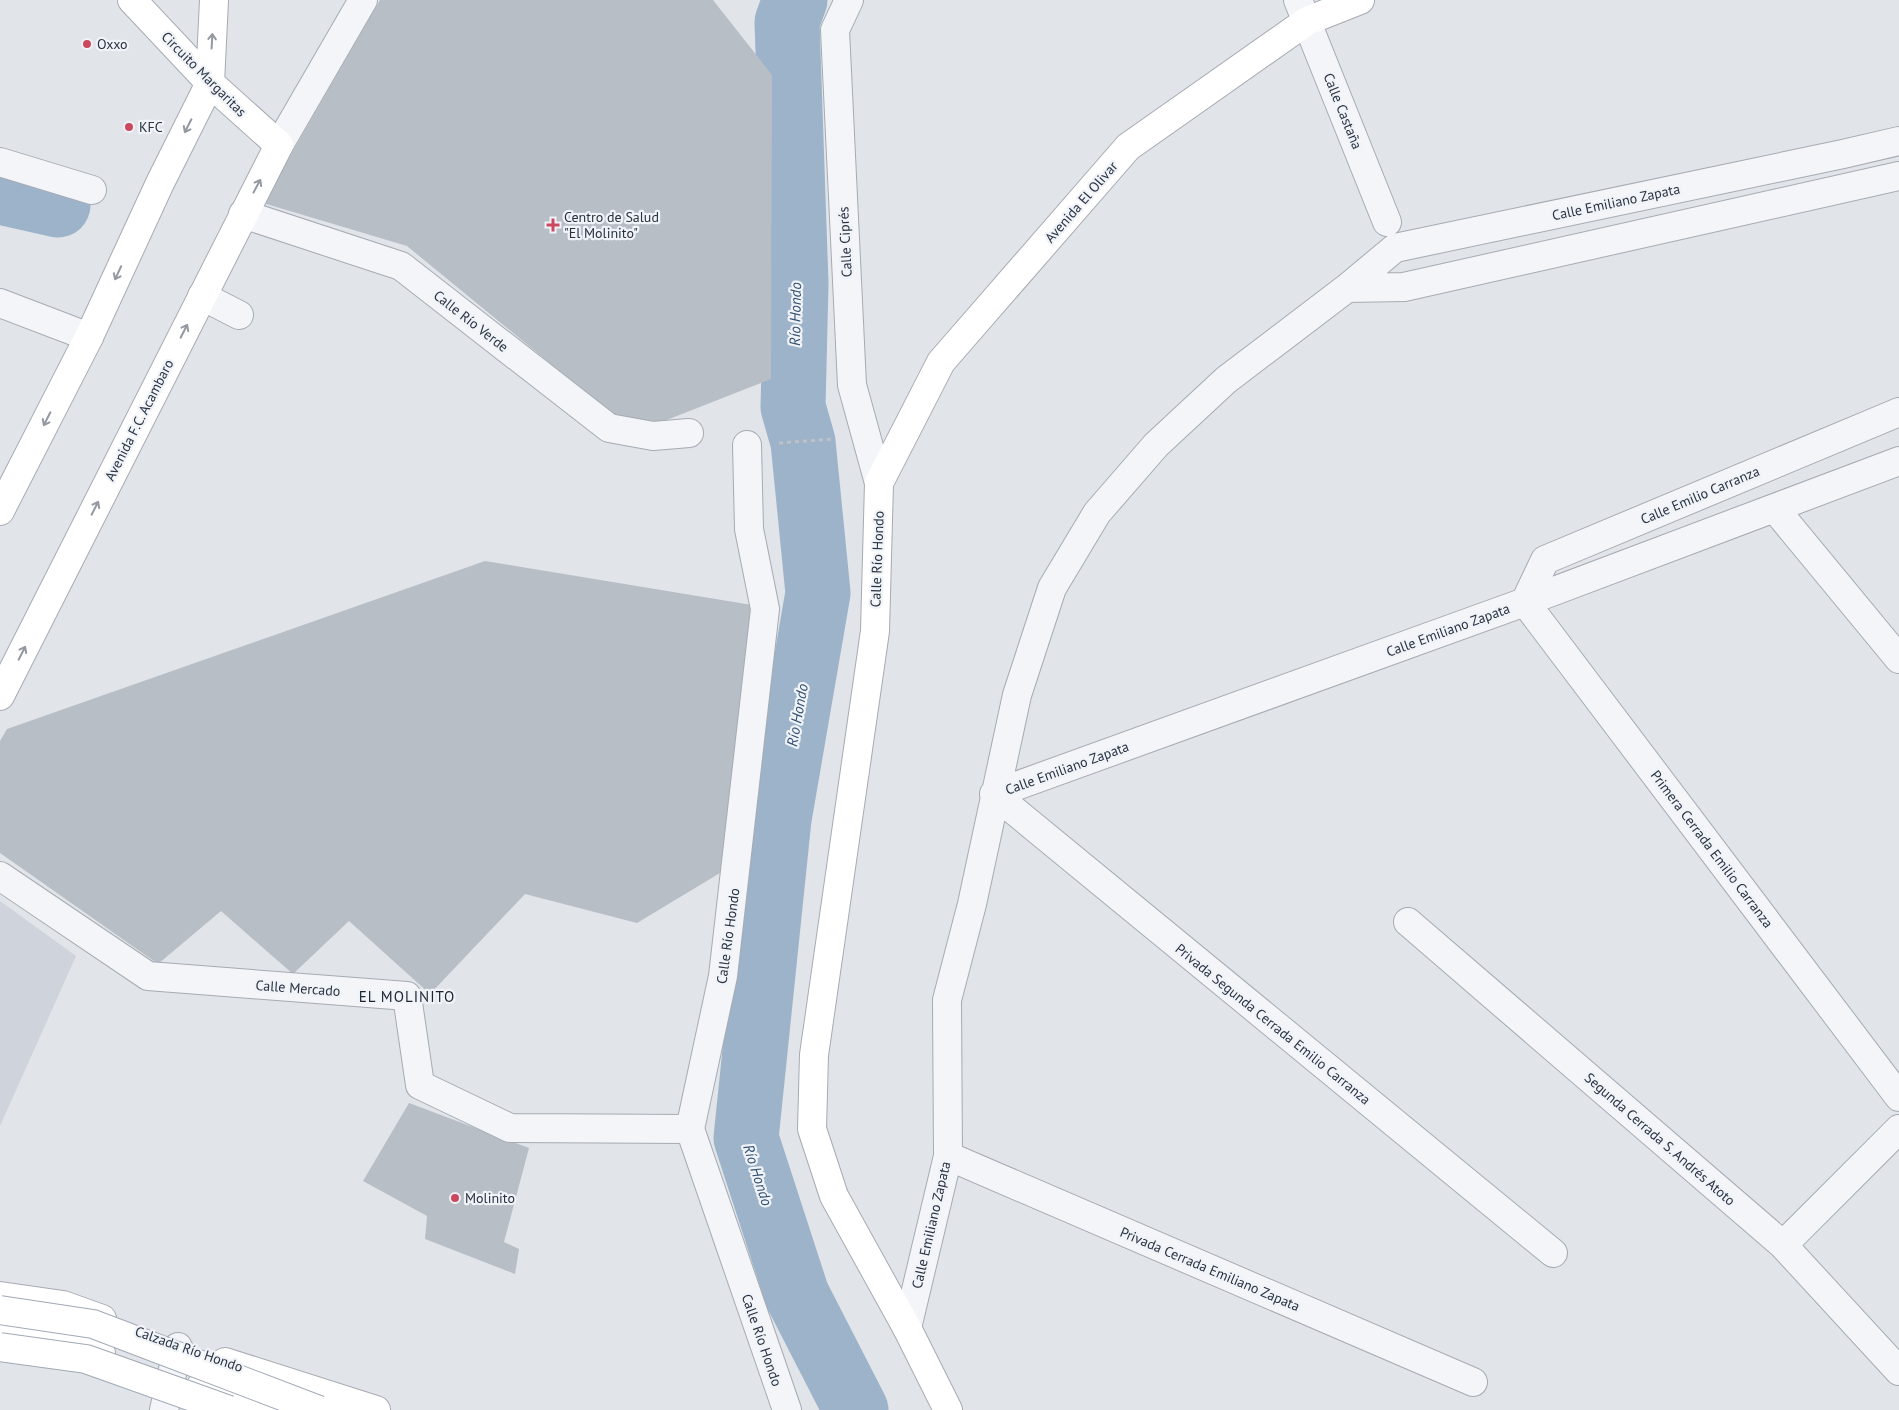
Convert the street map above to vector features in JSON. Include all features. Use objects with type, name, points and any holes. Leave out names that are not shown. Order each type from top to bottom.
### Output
[{"type":"main road","name":"Circuito Margaritas","points":[[132,0],[210,83],[279,145]]},
{"type":"main road","points":[[0,511],[89,337],[160,183],[210,83],[214,0]]},
{"type":"main road","name":"Avenida El Olivar","points":[[879,483],[941,362],[1128,147],[1303,10],[1360,0]]},
{"type":"main road","name":"Avenida F.C. Acambaro","points":[[0,696],[279,145]]},
{"type":"main road","name":"Calle Río Hondo","points":[[879,483],[875,631],[814,1055],[812,1130],[834,1196],[907,1328]]},
{"type":"main road","name":"Calzada Río Hondo","points":[[0,1296],[63,1305],[178,1347],[376,1410]]},
{"type":"main road","name":"Calzada Río Hondo","points":[[0,1310],[93,1324],[318,1410]]},
{"type":"main road","points":[[907,1328],[948,1410]]},
{"type":"main road","points":[[0,1331],[54,1339],[173,1376],[268,1410]]},
{"type":"main road","points":[[0,1346],[86,1359],[229,1410]]},
{"type":"street","points":[[279,145],[364,0]]},
{"type":"street","name":"Calle Ciprés","points":[[849,0],[835,30],[852,385],[879,483]]},
{"type":"street","name":"Calle Castaña","points":[[1303,10],[1387,222]]},
{"type":"street","name":"Calle Emiliano Zapata","points":[[907,1328],[948,1156],[947,1000],[972,904],[994,794],[1017,695],[1052,588],[1097,513],[1156,445],[1226,380],[1347,288],[1395,248],[1899,141]]},
{"type":"street","points":[[0,162],[92,190]]},
{"type":"street","points":[[1347,288],[1404,287],[1899,176]]},
{"type":"street","name":"Calle Río Verde","points":[[243,214],[400,266],[609,428],[652,436],[689,432]]},
{"type":"street","points":[[202,296],[239,314]]},
{"type":"street","points":[[0,303],[89,337]]},
{"type":"street","name":"Calle Emilio Carranza","points":[[1525,602],[1545,560],[1899,412]]},
{"type":"street","name":"Calle Río Hondo","points":[[747,445],[749,529],[765,609],[723,976],[690,1129],[786,1410]]},
{"type":"street","name":"Calle Emiliano Zapata","points":[[994,794],[1776,510],[1899,461]]},
{"type":"street","points":[[1776,510],[1899,660]]},
{"type":"street","name":"Primera Cerrada Emilio Carranza","points":[[1525,602],[1899,1097]]},
{"type":"street","name":"Privada Segunda Cerrada Emilio Carranza","points":[[994,794],[1553,1253]]},
{"type":"street","name":"Calle Mercado","points":[[0,876],[148,976],[407,996],[420,1085],[510,1128],[690,1129]]},
{"type":"street","name":"Segunda Cerrada S. Andrés Atoto","points":[[1408,922],[1783,1245],[1899,1372]]},
{"type":"street","points":[[1783,1245],[1899,1129]]},
{"type":"street","name":"Privada Cerrada Emiliano Zapata","points":[[948,1156],[1473,1382]]},
{"type":"street","points":[[164,1410],[178,1347]]},
{"type":"path","points":[[778,443],[840,439]]},
{"type":"shaded area","points":[[0,901],[76,956],[0,1126]]},
{"type":"building","name":"Centro de Salud \"El Molinito\"","points":[[380,0],[713,0],[772,75],[771,379],[654,425],[618,419],[407,246],[263,203]]},
{"type":"building","points":[[485,561],[752,605],[720,873],[637,923],[525,894],[430,994],[349,921],[293,974],[221,911],[158,964],[0,853],[0,741],[7,729]]},
{"type":"building","name":"Molinito","points":[[409,1103],[529,1148],[504,1242],[519,1249],[515,1274],[425,1239],[427,1216],[363,1181]]},
{"type":"waterway","name":"Río Hondo","points":[[795,0],[787,22],[796,284],[793,407],[803,442],[818,593],[779,819],[746,1138],[797,1295],[856,1410]]},
{"type":"waterway","points":[[0,192],[58,205]]},
{"type":"place","name":"Oxxo","points":[[87,44]]},
{"type":"place","name":"KFC","points":[[129,127]]},
{"type":"place","name":"Centro de Salud \"El Molinito\"","points":[[553,225]]},
{"type":"place","name":"Molinito","points":[[455,1198]]},
{"type":"district","name":"EL MOLINITO","points":[[407,996]]}]
